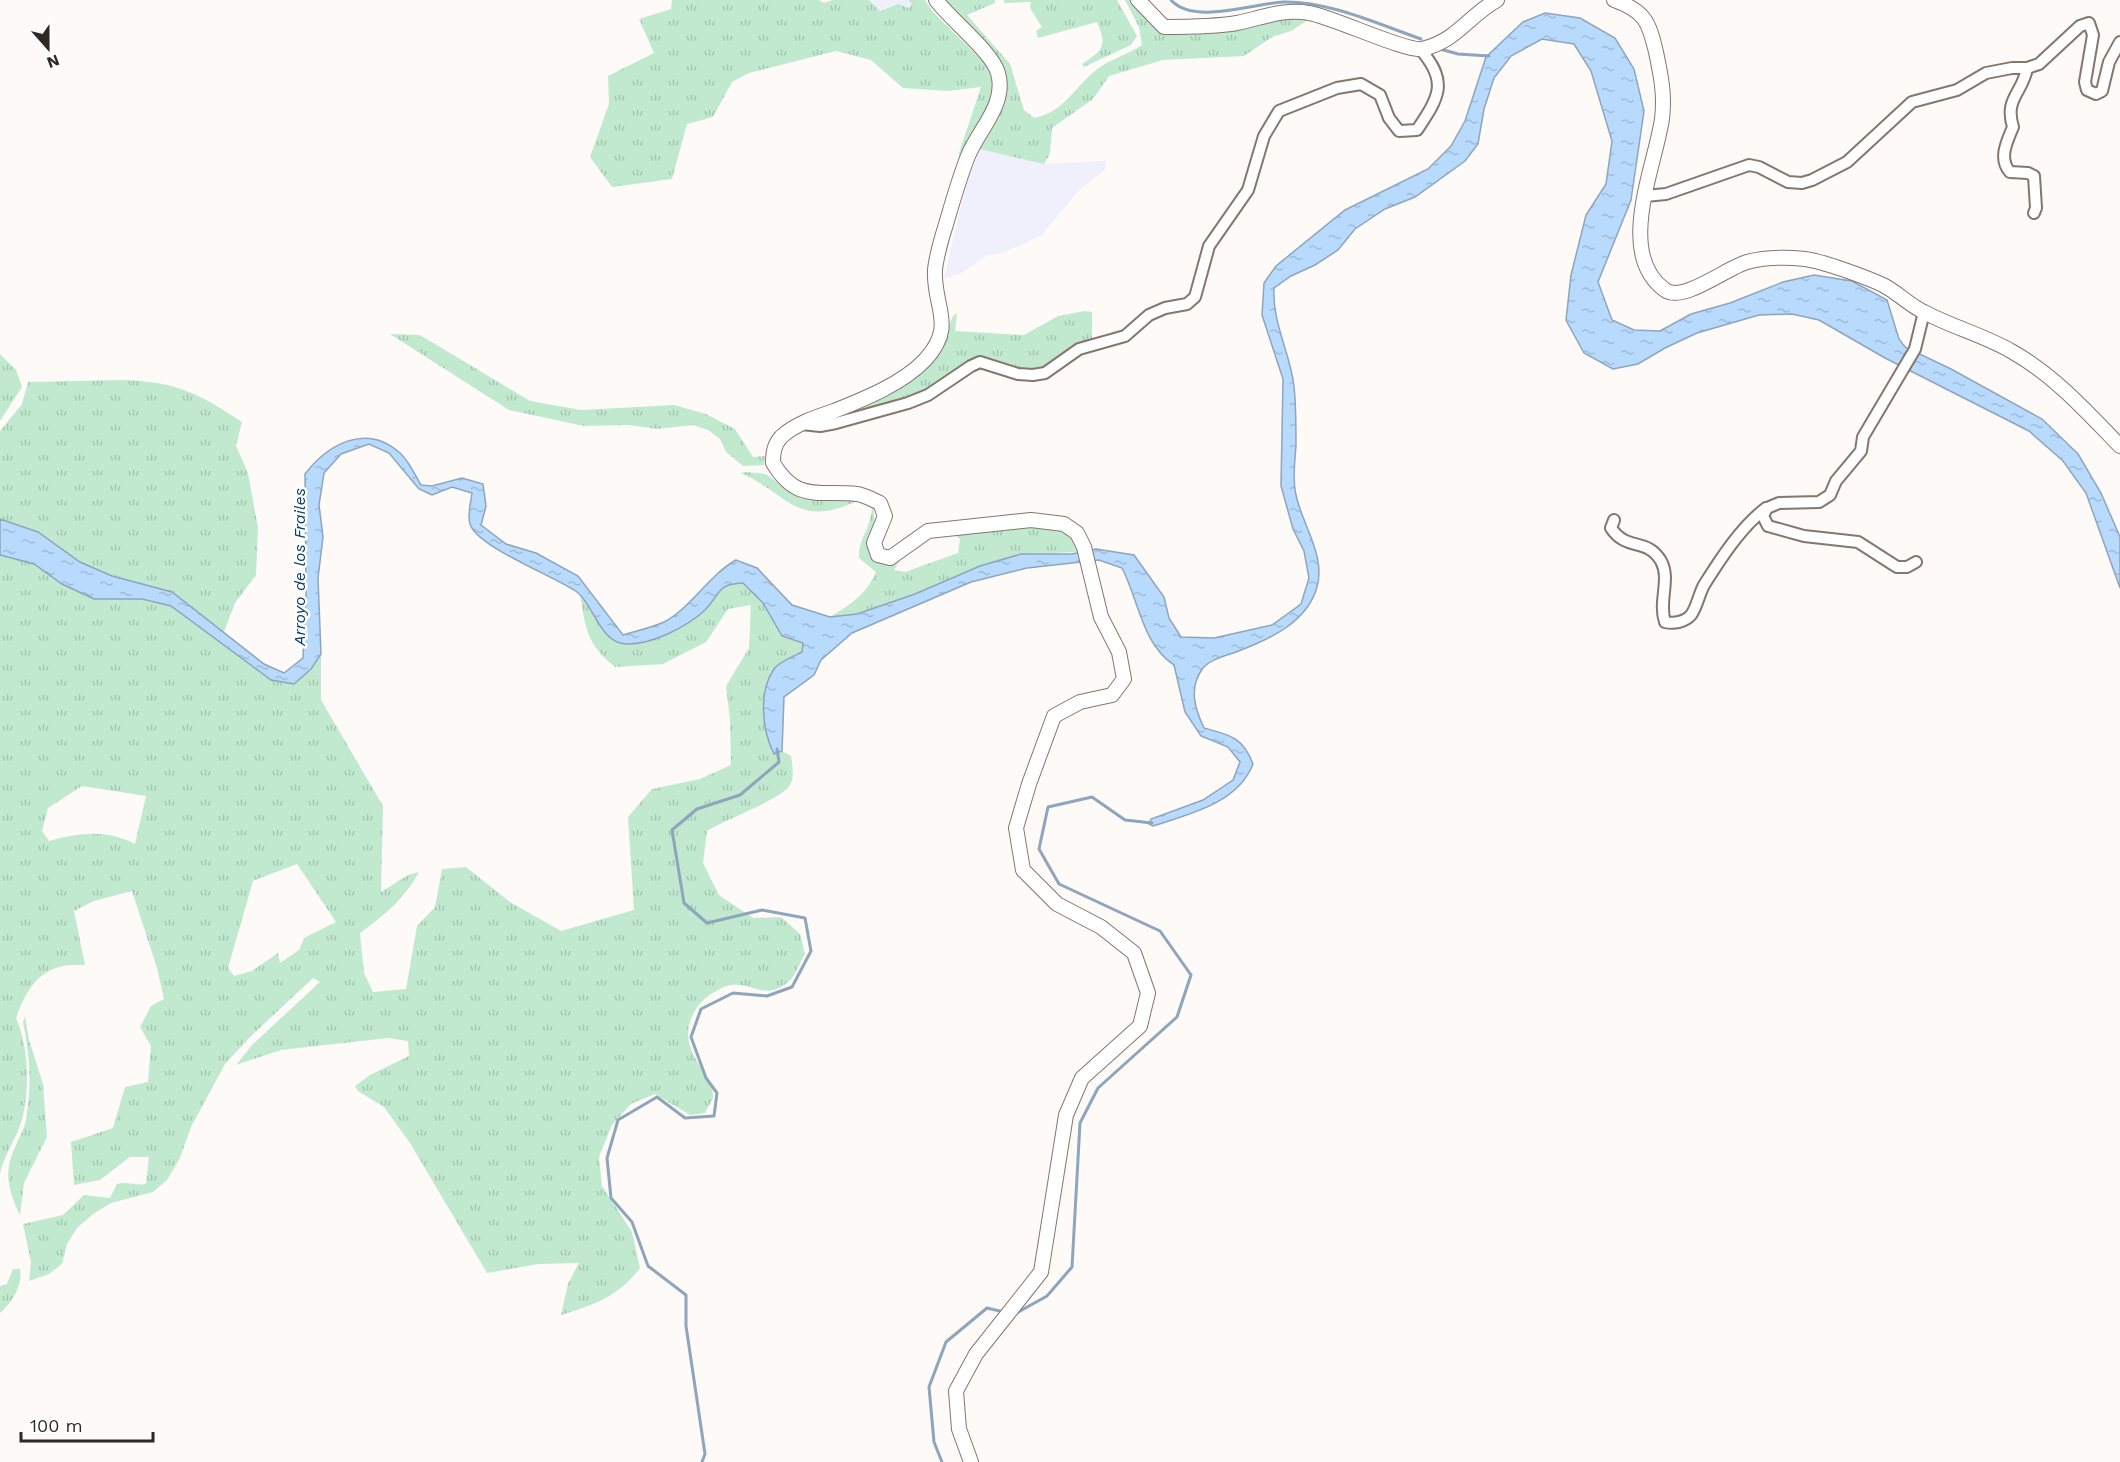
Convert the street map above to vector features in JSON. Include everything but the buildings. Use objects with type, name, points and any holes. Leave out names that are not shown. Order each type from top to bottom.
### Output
[{"type":"main road","points":[[936,0],[949,17],[992,59],[998,73],[1000,90],[996,106],[969,154],[941,241],[935,269],[943,328],[938,344],[924,361],[901,378],[863,399],[801,424],[781,437],[774,449],[773,463],[790,484],[816,495],[859,494],[880,503],[885,516],[874,543],[878,555],[890,558],[928,531],[1031,520],[1064,524],[1077,533],[1084,547],[1101,617],[1119,652],[1124,679],[1112,695],[1080,702],[1054,716],[1016,828],[1023,870],[1058,904],[1101,927],[1134,953],[1148,993],[1140,1026],[1082,1078],[1066,1115],[1041,1272],[976,1354],[956,1391],[959,1429],[971,1462]]},
{"type":"main road","points":[[1138,0],[1164,27],[1235,23],[1282,12],[1306,12],[1374,33],[1406,47],[1420,49],[1448,40],[1461,31],[1486,6],[1497,0]]},
{"type":"main road","points":[[1614,0],[1643,15],[1651,29],[1665,90],[1662,119],[1645,196],[1641,240],[1645,263],[1652,280],[1668,293],[1689,292],[1716,275],[1746,262],[1776,257],[1808,259],[1882,285],[1924,312],[2010,350],[2039,368],[2066,391],[2120,446]]},
{"type":"street","points":[[1645,196],[1666,194],[1749,165],[1759,167],[1788,182],[1802,183],[1812,180],[1847,162],[1912,102],[1957,90],[1986,73],[2012,68],[2027,68],[2039,64],[2080,26],[2089,23],[2093,35],[2085,82],[2087,90],[2096,94],[2102,91],[2109,62],[2120,42]]},
{"type":"street","points":[[801,424],[820,426],[836,423],[908,403],[928,395],[970,366],[980,362],[1018,374],[1045,373],[1079,349],[1125,336],[1149,315],[1165,308],[1187,304],[1195,297],[1209,246],[1248,190],[1264,136],[1279,111],[1337,88],[1360,84],[1380,95],[1389,118],[1399,131],[1417,130],[1433,105],[1439,86],[1435,66],[1420,49]]},
{"type":"street","points":[[2027,68],[2011,101],[2009,116],[2013,127],[2006,143],[2004,159],[2010,172],[2028,173],[2034,176],[2036,208],[2034,213]]},
{"type":"street","points":[[1614,520],[1611,528],[1619,539],[1651,549],[1661,562],[1665,574],[1662,612],[1665,622],[1674,624],[1691,615],[1705,584],[1752,519],[1767,507],[1779,503],[1819,502],[1830,495],[1836,481],[1861,452],[1863,437],[1915,349],[1924,312]]},
{"type":"street","points":[[1767,507],[1763,516],[1768,526],[1804,536],[1858,542],[1897,567],[1907,567],[1916,562]]},
{"type":"shaded area","points":[[869,0],[908,0],[912,4],[909,8],[887,7],[880,11]]},
{"type":"shaded area","points":[[980,149],[1044,164],[1106,161],[1106,169],[1079,190],[1042,235],[1003,253],[987,255],[962,273],[944,279],[965,189]]},
{"type":"green space","points":[[672,0],[819,0],[824,3],[833,0],[869,0],[880,11],[898,4],[909,8],[912,4],[908,0],[925,0],[933,12],[985,63],[993,82],[992,96],[958,172],[959,153],[981,87],[947,91],[903,88],[871,60],[836,51],[749,73],[732,82],[713,117],[687,124],[672,179],[612,187],[590,157],[609,104],[608,76],[654,53],[639,19],[671,9]]},
{"type":"green space","points":[[944,0],[995,0],[995,3],[967,15],[1010,64],[1024,110],[1034,118],[1061,105],[1101,66],[1142,45],[1139,27],[1125,0],[1133,0],[1159,28],[1279,18],[1308,20],[1291,31],[1272,37],[1244,56],[1163,60],[1109,76],[1093,99],[1052,128],[1050,154],[1044,164],[980,149],[1006,84]]},
{"type":"green space","points":[[1004,0],[1117,0],[1137,36],[1131,45],[1084,67],[1082,64],[1102,47],[1102,37],[1097,22],[1038,38],[1036,31],[1042,27],[1030,8],[1031,2],[1004,3]]},
{"type":"green space","points":[[1085,311],[1092,312],[1092,341],[1054,364],[1034,370],[1022,370],[991,361],[926,392],[826,422],[938,352],[953,316],[957,313],[955,331],[1024,335],[1058,316]]},
{"type":"green space","points":[[390,334],[420,335],[530,401],[581,410],[674,405],[706,414],[735,429],[753,457],[765,456],[764,465],[743,466],[726,452],[720,439],[708,430],[693,425],[657,429],[629,425],[584,426],[509,410]]},
{"type":"green space","points":[[0,354],[16,370],[22,387],[0,421]]},
{"type":"green space","points":[[124,380],[159,383],[186,391],[212,403],[242,422],[236,446],[248,473],[258,528],[256,575],[235,603],[224,632],[172,592],[112,576],[80,562],[38,532],[0,519],[0,431],[22,404],[28,382]]},
{"type":"green space","points":[[741,473],[766,474],[783,487],[811,497],[861,497],[873,504],[875,525],[868,551],[874,558],[905,552],[894,570],[905,572],[958,553],[960,539],[952,533],[989,527],[1049,526],[1072,535],[1080,552],[1021,554],[980,566],[915,594],[857,614],[830,617],[863,593],[876,572],[859,558],[860,545],[872,507],[857,501],[837,509],[820,512],[807,510],[795,506]]},
{"type":"green space","points":[[0,555],[34,564],[62,584],[94,599],[142,599],[171,606],[271,680],[311,669],[321,654],[321,700],[383,806],[381,892],[408,875],[419,872],[393,906],[360,933],[364,973],[373,992],[406,989],[417,926],[435,907],[442,869],[466,867],[510,902],[561,931],[634,910],[628,817],[652,789],[700,779],[731,765],[730,719],[726,686],[749,648],[751,605],[728,609],[706,642],[663,664],[615,667],[598,651],[589,635],[580,594],[610,638],[624,644],[694,616],[709,606],[721,590],[733,584],[743,583],[763,603],[782,636],[803,642],[802,652],[775,668],[774,754],[782,751],[791,756],[792,782],[776,797],[707,831],[703,863],[719,895],[753,918],[781,917],[800,934],[805,954],[793,977],[780,988],[766,991],[740,985],[727,986],[711,994],[695,1011],[689,1025],[688,1037],[696,1059],[712,1088],[713,1097],[705,1113],[690,1115],[655,1094],[631,1104],[612,1125],[599,1157],[602,1186],[632,1232],[640,1268],[614,1293],[595,1303],[561,1315],[568,1284],[579,1263],[539,1264],[487,1273],[410,1143],[384,1107],[358,1091],[355,1086],[370,1075],[409,1056],[408,1041],[388,1038],[281,1050],[236,1065],[252,1045],[320,982],[313,978],[249,1038],[225,1064],[191,1127],[180,1158],[167,1180],[153,1192],[111,1203],[93,1214],[77,1228],[67,1244],[62,1264],[49,1274],[29,1281],[31,1262],[23,1224],[63,1215],[84,1195],[110,1198],[117,1184],[146,1184],[149,1157],[130,1157],[100,1180],[74,1185],[71,1142],[113,1128],[125,1087],[148,1082],[151,1046],[140,1027],[151,1006],[164,999],[157,968],[132,891],[94,901],[74,911],[85,965],[59,967],[49,971],[33,985],[21,1005],[16,1018],[26,1056],[26,1098],[21,1123],[0,1174]],"holes":[[[82,786],[146,796],[135,844],[103,834],[71,836],[49,841],[42,831],[48,808]],[[297,864],[336,922],[304,938],[299,950],[280,963],[278,953],[252,971],[234,976],[228,968],[253,881]]]},
{"type":"green space","points":[[25,1016],[29,1040],[43,1084],[47,1137],[24,1183],[20,1215],[12,1197],[8,1172],[12,1154],[24,1126],[28,1106],[29,1070],[23,1022]]},
{"type":"green space","points":[[13,1269],[20,1269],[20,1282],[9,1304],[0,1313],[0,1286],[7,1284]]},
{"type":"water","points":[[1545,13],[1580,18],[1615,38],[1634,69],[1644,111],[1631,200],[1598,282],[1612,320],[1634,330],[1660,331],[1691,314],[1730,303],[1783,282],[1814,275],[1852,281],[1887,300],[1899,339],[1905,347],[1951,369],[2042,419],[2078,454],[2101,493],[2120,537],[2120,588],[2086,493],[2063,461],[2029,431],[1885,358],[1819,320],[1792,314],[1759,315],[1697,333],[1638,364],[1613,369],[1584,353],[1566,320],[1571,275],[1586,215],[1606,184],[1612,141],[1591,71],[1574,44],[1542,39],[1511,56],[1494,78],[1484,109],[1478,144],[1465,161],[1415,197],[1385,209],[1355,229],[1338,250],[1274,288],[1278,325],[1294,386],[1295,489],[1316,552],[1319,575],[1317,587],[1305,611],[1285,628],[1261,642],[1214,660],[1203,668],[1198,676],[1194,698],[1204,728],[1234,738],[1245,748],[1253,764],[1246,777],[1225,798],[1182,817],[1153,826],[1149,824],[1151,819],[1203,800],[1233,780],[1240,762],[1228,747],[1201,736],[1185,712],[1174,665],[1163,656],[1148,634],[1122,568],[1099,560],[1027,568],[971,582],[852,633],[821,660],[814,675],[784,697],[782,751],[774,754],[765,723],[766,689],[776,666],[802,652],[803,643],[782,636],[763,603],[743,583],[723,588],[705,610],[668,634],[636,644],[617,642],[604,631],[577,592],[518,561],[486,542],[476,533],[469,521],[472,493],[452,487],[432,495],[419,489],[389,453],[369,444],[341,454],[324,473],[319,505],[323,537],[318,578],[321,654],[311,669],[294,684],[271,680],[171,606],[142,599],[94,599],[62,584],[34,564],[0,555],[0,519],[38,532],[80,562],[112,576],[172,592],[264,664],[284,673],[303,658],[306,594],[305,474],[325,453],[349,441],[362,438],[375,439],[400,453],[421,485],[432,486],[462,478],[483,484],[486,506],[481,525],[506,544],[536,553],[578,576],[623,635],[659,624],[674,616],[717,574],[736,560],[757,568],[792,605],[830,617],[857,614],[915,594],[980,566],[1021,554],[1072,554],[1096,549],[1134,555],[1164,597],[1169,618],[1181,637],[1214,638],[1272,625],[1301,604],[1309,578],[1304,551],[1293,529],[1281,486],[1283,379],[1262,315],[1264,283],[1276,266],[1345,210],[1428,169],[1451,146],[1465,121],[1486,57],[1523,22]]},
{"type":"waterway","points":[[1171,0],[1193,11],[1208,12],[1283,2],[1318,5],[1336,9],[1421,39]]},
{"type":"waterway","points":[[1440,49],[1458,54],[1489,56]]},
{"type":"waterway","points":[[702,1462],[705,1454],[686,1326],[686,1295],[648,1266],[632,1222],[611,1198],[607,1158],[618,1120],[657,1097],[685,1118],[714,1116],[717,1093],[706,1078],[691,1037],[701,1009],[733,993],[767,996],[792,987],[811,951],[805,918],[762,910],[707,923],[684,903],[672,830],[697,809],[740,795],[779,762],[777,749]]},
{"type":"waterway","points":[[1013,1315],[1047,1296],[1072,1267],[1080,1123],[1098,1088],[1177,1017],[1191,975],[1160,931],[1059,884],[1039,849],[1048,807],[1092,797],[1125,820],[1152,823]]},
{"type":"waterway","points":[[942,1462],[934,1442],[929,1387],[946,1342],[987,1308],[1004,1312]]},
{"type":"water label","name":"Arroyo de los Frailes","points":[[299,567]]}]
